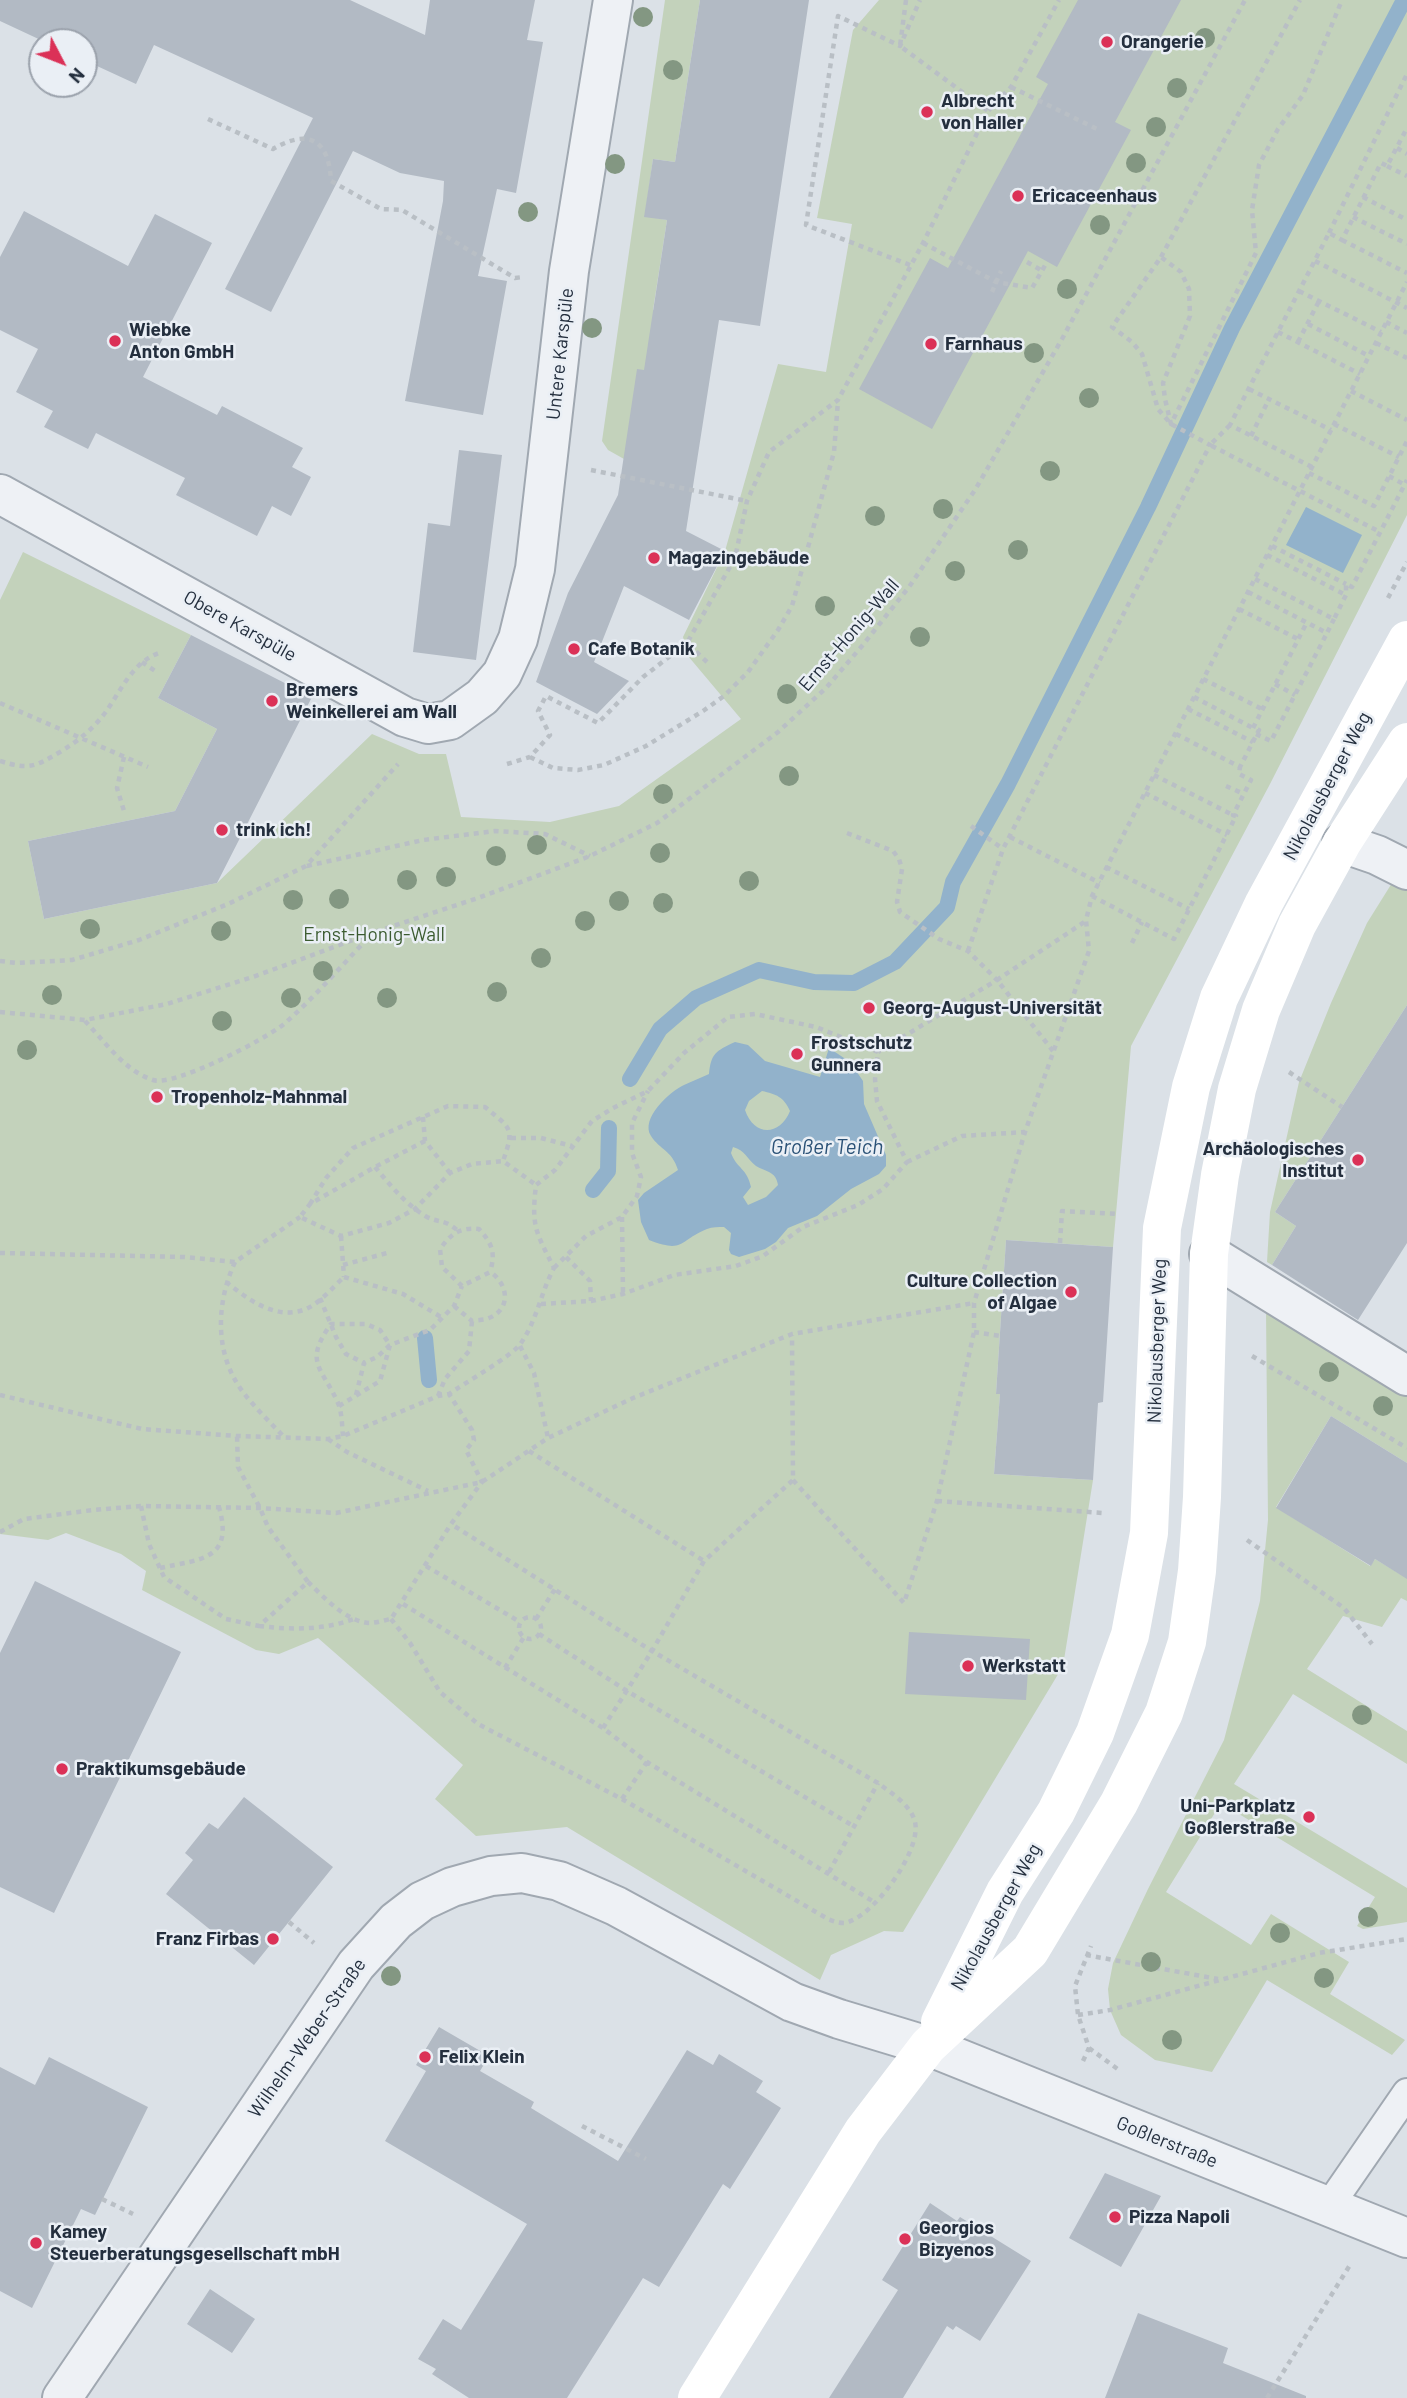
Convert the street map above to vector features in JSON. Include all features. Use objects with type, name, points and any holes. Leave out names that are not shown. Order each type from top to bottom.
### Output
[{"type":"street","name":"Untere Karspüle","points":[[428,724],[450,720],[482,697],[502,674],[518,639],[535,569],[569,271],[613,0]]},
{"type":"street","name":"Obere Karspüle","points":[[0,494],[405,717],[428,724]]},
{"type":"street","name":"Nikolausberger Weg","points":[[928,2046],[1005,1892],[1056,1812],[1095,1733],[1130,1635],[1149,1533],[1162,1228],[1191,1087],[1219,998],[1264,904],[1407,640]]},
{"type":"street","name":"Nikolausberger Weg","points":[[698,2398],[863,2131],[928,2046],[1030,1951],[1142,1761],[1176,1681],[1187,1642],[1197,1572],[1202,1497],[1209,1254],[1220,1175],[1237,1089],[1261,1010],[1297,925],[1342,843],[1407,742]]},
{"type":"street","points":[[1342,843],[1377,855],[1407,870]]},
{"type":"street","points":[[1209,1254],[1407,1376]]},
{"type":"street","name":"Wilhelm-Weber-Straße","points":[[62,2398],[356,1965],[396,1922],[422,1901],[452,1887],[491,1876],[522,1873],[559,1881],[616,1906],[792,2002],[928,2046]]},
{"type":"street","name":"Goßlerstraße","points":[[928,2046],[1407,2238]]},
{"type":"lane","points":[[1329,2206],[1407,2092]]},
{"type":"path","points":[[901,47],[906,0]]},
{"type":"path","points":[[901,47],[920,0]]},
{"type":"path","points":[[530,757],[553,768],[578,770],[604,765],[646,746],[724,696],[748,672],[778,630],[792,606],[834,452],[838,400],[923,243],[988,111],[1011,87],[1059,0]]},
{"type":"path","name":"Ernst-Honig-Wall","points":[[0,1012],[85,1020],[167,1004],[478,898],[590,856],[657,822],[778,732],[826,688],[909,587],[975,490],[1062,339],[1245,0]]},
{"type":"path","points":[[1300,0],[1161,257],[1112,327],[1132,341],[1142,354],[1158,409],[1171,424],[1380,532]]},
{"type":"path","points":[[1171,424],[1256,253],[1252,211],[1259,165],[1278,129],[1303,95],[1342,0]]},
{"type":"path","points":[[911,265],[806,225],[838,16],[901,47],[988,111]]},
{"type":"path","points":[[968,951],[1003,849],[1210,445],[1230,425],[1249,389],[1407,74]]},
{"type":"path","points":[[1011,87],[1097,129]]},
{"type":"path","points":[[208,119],[272,149],[289,139],[308,138],[321,146],[330,161],[331,181],[381,209],[402,210],[515,278],[569,271]]},
{"type":"path","points":[[1387,166],[1407,128]]},
{"type":"path","points":[[1397,148],[1407,154]]},
{"type":"path","points":[[1342,240],[1381,163],[1407,176]]},
{"type":"path","points":[[1363,197],[1407,220]]},
{"type":"path","points":[[1353,217],[1407,244]]},
{"type":"path","points":[[1329,233],[1407,273]]},
{"type":"path","points":[[923,243],[996,282],[1032,288],[1047,262]]},
{"type":"path","points":[[1161,257],[1181,272],[1189,289],[1190,316],[1163,383],[1171,424]]},
{"type":"path","points":[[1315,261],[1407,308]]},
{"type":"path","points":[[1027,262],[1041,270]]},
{"type":"path","points":[[992,292],[1001,271]]},
{"type":"path","points":[[792,1334],[793,1480],[904,1603],[937,1501],[974,1332],[974,1303],[1025,1132],[1089,951],[1086,920],[1092,896],[1407,282]]},
{"type":"path","points":[[1300,291],[1381,332]]},
{"type":"path","points":[[1298,342],[1319,301]]},
{"type":"path","points":[[1386,322],[1407,333]]},
{"type":"path","points":[[1308,324],[1369,356]]},
{"type":"path","points":[[1278,332],[1360,374]]},
{"type":"path","points":[[1376,342],[1407,358]]},
{"type":"path","points":[[1249,389],[1331,430]]},
{"type":"path","points":[[1351,391],[1407,420]]},
{"type":"path","points":[[1251,436],[1269,399]]},
{"type":"path","points":[[507,764],[530,757],[550,735],[538,711],[546,696],[598,723],[643,677],[687,643],[735,558],[747,501],[769,452],[838,400]]},
{"type":"path","points":[[1334,424],[1399,457]]},
{"type":"path","points":[[1230,425],[1374,506],[1407,441]]},
{"type":"path","points":[[548,463],[747,501]]},
{"type":"path","points":[[1272,546],[1352,587],[1406,483],[1389,477]]},
{"type":"path","points":[[1267,555],[1346,595]]},
{"type":"path","points":[[1255,579],[1334,619]]},
{"type":"path","points":[[1256,734],[1271,741],[1346,595],[1346,584]]},
{"type":"path","points":[[1248,592],[1327,632]]},
{"type":"path","points":[[1239,609],[1298,639]]},
{"type":"path","points":[[1253,728],[1307,622]]},
{"type":"path","points":[[687,643],[707,662]]},
{"type":"path","points":[[0,761],[21,767],[36,765],[82,739],[104,715],[132,672],[142,662],[162,652]]},
{"type":"path","points":[[142,662],[159,673]]},
{"type":"path","points":[[1203,679],[1262,709]]},
{"type":"path","points":[[1275,684],[1295,695]]},
{"type":"path","points":[[1194,697],[1259,730],[1240,767],[1239,774],[1251,780],[1233,815]]},
{"type":"path","points":[[0,703],[148,767]]},
{"type":"path","points":[[1188,709],[1253,742]]},
{"type":"path","points":[[306,866],[406,756],[428,724]]},
{"type":"path","points":[[1176,734],[1240,767]]},
{"type":"path","points":[[124,757],[117,788],[124,811]]},
{"type":"path","points":[[1092,896],[1174,939],[1236,816],[1154,775]]},
{"type":"path","points":[[1226,786],[1244,794]]},
{"type":"path","points":[[1145,793],[1227,835]]},
{"type":"path","points":[[971,826],[1003,849]]},
{"type":"path","points":[[0,961],[72,961],[128,943],[228,904],[306,866],[423,841],[495,831],[545,834],[590,856]]},
{"type":"path","points":[[847,833],[893,851],[902,869],[897,902],[900,912],[939,939],[968,951],[997,980],[1054,1052]]},
{"type":"path","points":[[1010,837],[1100,883]]},
{"type":"path","points":[[1107,867],[1189,909]]},
{"type":"path","points":[[878,1052],[997,980],[1086,920]]},
{"type":"path","points":[[1132,943],[1142,922]]},
{"type":"path","points":[[85,1020],[133,1071],[156,1081],[180,1078],[216,1062],[281,1026],[312,998],[372,933]]},
{"type":"path","points":[[0,1395],[142,1429],[237,1436],[328,1439],[343,1436],[438,1396],[449,1394],[520,1346],[541,1304],[544,1285],[554,1268],[586,1236],[622,1217],[637,1196],[641,1177],[632,1153],[632,1123],[648,1091],[684,1053],[729,1017],[755,1014],[816,1027],[878,1052]]},
{"type":"path","points":[[878,1052],[875,1079],[877,1101],[906,1162]]},
{"type":"path","points":[[1282,1068],[1342,1107]]},
{"type":"path","points":[[554,1268],[534,1227],[536,1185],[555,1170],[592,1121],[648,1091]]},
{"type":"path","points":[[284,1437],[242,1391],[226,1362],[220,1318],[226,1282],[235,1262],[300,1217],[326,1178],[354,1148],[448,1106],[485,1107],[507,1126],[511,1138],[503,1161]]},
{"type":"path","points":[[423,1117],[425,1141],[450,1173]]},
{"type":"path","points":[[541,1304],[591,1301],[623,1294],[674,1275],[736,1266],[763,1256],[803,1227],[858,1205],[883,1189],[906,1162],[962,1136],[1025,1132]]},
{"type":"path","points":[[511,1138],[541,1138],[572,1146]]},
{"type":"path","points":[[310,1204],[425,1141]]},
{"type":"path","points":[[300,1217],[341,1236],[389,1223],[415,1209],[450,1173],[472,1164],[503,1161],[536,1185]]},
{"type":"path","points":[[364,1363],[377,1357],[390,1345],[430,1330],[454,1306],[462,1286],[490,1272],[494,1261],[493,1249],[479,1229],[457,1230],[447,1221],[430,1219],[400,1197],[374,1167]]},
{"type":"path","points":[[1060,1243],[1062,1211],[1124,1215]]},
{"type":"path","points":[[622,1217],[623,1294]]},
{"type":"path","points":[[457,1230],[440,1249],[442,1267],[462,1286]]},
{"type":"path","points":[[341,1236],[344,1277]]},
{"type":"path","points":[[0,1253],[171,1256],[235,1262]]},
{"type":"path","points":[[343,1265],[387,1253]]},
{"type":"path","points":[[566,1257],[590,1281],[591,1301]]},
{"type":"path","points":[[454,1306],[472,1321],[489,1318],[499,1311],[506,1299],[505,1286],[490,1272]]},
{"type":"path","points":[[226,1282],[267,1310],[287,1312],[306,1308],[344,1277]]},
{"type":"path","points":[[344,1277],[403,1294],[441,1317]]},
{"type":"path","points":[[320,1298],[346,1354],[364,1363]]},
{"type":"path","points":[[237,1436],[238,1467],[268,1527],[308,1582],[336,1607],[354,1619],[369,1623],[391,1619],[482,1482],[548,1438],[633,1398],[792,1334],[974,1303]]},
{"type":"path","points":[[438,1396],[445,1379],[469,1351],[472,1321]]},
{"type":"path","points":[[331,1324],[366,1324],[380,1329],[390,1345],[380,1381],[340,1406]]},
{"type":"path","points":[[331,1324],[318,1342],[316,1366],[340,1406],[343,1436]]},
{"type":"path","points":[[974,1332],[1000,1336]]},
{"type":"path","points":[[520,1346],[534,1373],[548,1438]]},
{"type":"path","points":[[1247,1353],[1407,1448]]},
{"type":"path","points":[[356,1395],[364,1363]]},
{"type":"path","points":[[449,1394],[472,1430],[474,1440],[466,1450],[482,1482]]},
{"type":"path","points":[[328,1439],[347,1452],[429,1492]]},
{"type":"path","points":[[529,1451],[704,1561]]},
{"type":"path","points":[[603,1728],[704,1561],[793,1480]]},
{"type":"path","points":[[0,1532],[24,1520],[141,1506],[260,1508],[336,1513],[482,1482]]},
{"type":"path","points":[[937,1501],[1104,1513]]},
{"type":"path","points":[[141,1506],[149,1544],[164,1577],[226,1619],[284,1629],[335,1625],[354,1619]]},
{"type":"path","points":[[160,1568],[194,1561],[219,1548],[225,1526],[219,1507]]},
{"type":"path","points":[[391,1619],[410,1643],[440,1692],[478,1724],[622,1799],[828,1919],[844,1923],[853,1920],[887,1891],[905,1864],[916,1833],[915,1820],[905,1805],[878,1783],[652,1651],[452,1524]]},
{"type":"path","points":[[1237,1534],[1344,1608],[1372,1644]]},
{"type":"path","points":[[426,1566],[520,1622]]},
{"type":"path","points":[[258,1626],[308,1582]]},
{"type":"path","points":[[536,1619],[555,1589]]},
{"type":"path","points":[[403,1604],[603,1728],[647,1762],[874,1902]]},
{"type":"path","points":[[529,1617],[536,1619],[541,1626],[539,1634],[533,1639],[524,1637],[519,1632],[520,1622],[529,1617]]},
{"type":"path","points":[[539,1634],[627,1691],[855,1828]]},
{"type":"path","points":[[505,1668],[524,1637]]},
{"type":"path","points":[[622,1799],[647,1762]]},
{"type":"path","points":[[829,1872],[878,1783]]},
{"type":"path","points":[[1078,2015],[1110,2010],[1319,1954],[1407,1939]]},
{"type":"path","points":[[1066,2101],[1089,2048],[1078,2015],[1075,1986],[1087,1955],[1222,1980]]},
{"type":"path","points":[[582,2126],[646,2159]]},
{"type":"path","points":[[102,2199],[123,2210]]},
{"type":"path","points":[[1267,2398],[1349,2267],[1368,2222]]},
{"type":"green space","points":[[665,0],[700,0],[675,162],[653,159],[645,216],[667,220],[653,310],[660,311],[624,459],[608,450],[602,441]]},
{"type":"green space","name":"Georg-August-Universität","points":[[879,0],[1407,0],[1407,515],[1270,784],[1131,1046],[1113,1247],[1006,1240],[994,1474],[1093,1480],[1063,1666],[903,1932],[884,1931],[831,1955],[820,1980],[567,1827],[476,1836],[435,1799],[463,1765],[318,1638],[279,1654],[256,1650],[142,1590],[146,1571],[121,1554],[66,1533],[48,1540],[0,1534],[0,600],[23,552],[191,635],[158,698],[217,729],[175,811],[28,841],[44,919],[217,883],[372,734],[419,754],[446,754],[461,817],[550,822],[619,806],[741,719],[688,656],[683,637],[725,551],[778,364],[826,372],[852,224],[817,218],[853,30]]},
{"type":"green space","points":[[1407,859],[1407,1005],[1275,1212],[1296,1226],[1272,1265],[1267,1262],[1270,1212],[1299,1082],[1367,923]]},
{"type":"green space","points":[[1266,1310],[1407,1394],[1407,1463],[1331,1416],[1276,1507],[1370,1566],[1375,1559],[1400,1574],[1407,1563],[1407,1601],[1401,1598],[1382,1627],[1343,1616],[1307,1669],[1407,1731],[1407,1764],[1293,1694],[1234,1784],[1407,1888],[1407,1922],[1363,1929],[1357,1926],[1375,1897],[1221,1803],[1166,1892],[1251,1945],[1271,1914],[1349,1962],[1330,1994],[1405,2040],[1392,2055],[1267,1980],[1212,2072],[1155,2060],[1121,2035],[1110,2010],[1108,1989],[1113,1963],[1224,1740],[1260,1601],[1268,1520]]},
{"type":"water","points":[[1306,507],[1362,535],[1343,573],[1286,545]]},
{"type":"water","name":"Großer Teich","points":[[735,1042],[748,1045],[765,1061],[820,1077],[829,1048],[850,1062],[863,1081],[864,1104],[886,1155],[886,1166],[879,1174],[851,1189],[817,1216],[788,1228],[776,1242],[765,1249],[739,1257],[731,1254],[731,1233],[724,1227],[707,1229],[676,1246],[649,1240],[641,1222],[638,1200],[678,1170],[673,1158],[654,1141],[649,1122],[664,1100],[678,1089],[709,1074],[713,1057]],"holes":[[[762,1091],[779,1097],[790,1111],[786,1119],[774,1129],[761,1129],[754,1125],[745,1110],[749,1101]],[[733,1147],[775,1177],[778,1185],[766,1197],[748,1205],[743,1197],[751,1187],[747,1176],[731,1153]]]},
{"type":"building","points":[[0,0],[350,0],[425,35],[430,0],[535,0],[527,40],[543,42],[516,193],[497,189],[478,276],[507,281],[483,415],[405,401],[443,201],[444,181],[400,173],[353,151],[271,312],[225,289],[313,118],[154,45],[136,84],[98,66],[98,28],[28,28],[28,34],[0,21]]},
{"type":"building","points":[[700,0],[809,0],[760,326],[719,320],[686,531],[725,551],[689,620],[624,586],[594,662],[629,681],[597,714],[536,682],[568,593],[618,495],[637,369],[644,370],[667,220],[644,217],[653,159],[675,162]]},
{"type":"building","points":[[1078,0],[1181,0],[1115,122],[1131,130],[1057,267],[1028,251],[932,429],[859,389],[930,258],[948,268],[1048,84],[1036,77]]},
{"type":"building","points":[[24,211],[128,266],[155,214],[212,243],[143,377],[217,415],[222,406],[303,448],[292,467],[311,477],[291,516],[272,506],[257,536],[176,495],[185,478],[96,433],[88,449],[44,427],[53,411],[16,392],[38,349],[0,330],[0,257]]},
{"type":"building","points":[[459,450],[502,455],[476,660],[413,652],[428,523],[450,526]]},
{"type":"building","points":[[191,635],[312,697],[217,883],[44,919],[28,841],[175,811],[217,729],[158,698]]},
{"type":"building","name":"Archäologisches Institut","points":[[1407,1005],[1407,1243],[1358,1320],[1272,1265],[1296,1226],[1275,1212]]},
{"type":"building","points":[[1006,1240],[1113,1247],[1103,1402],[1098,1403],[1093,1480],[994,1474]]},
{"type":"building","points":[[1331,1416],[1407,1463],[1407,1579],[1375,1559],[1371,1566],[1276,1508]]},
{"type":"building","name":"Praktikumsgebäude","points":[[35,1581],[181,1652],[54,1913],[0,1887],[0,1653]]},
{"type":"building","name":"Werkstatt","points":[[909,1632],[1030,1639],[1026,1700],[905,1694]]},
{"type":"building","points":[[244,1797],[333,1867],[254,1965],[166,1894],[193,1860],[185,1853],[209,1823],[218,1829]]},
{"type":"building","points":[[439,2027],[489,2056],[480,2071],[534,2102],[531,2108],[618,2161],[687,2050],[713,2065],[719,2054],[763,2081],[756,2092],[781,2108],[730,2189],[723,2184],[659,2287],[643,2278],[567,2398],[469,2398],[432,2374],[436,2369],[418,2359],[443,2319],[461,2330],[527,2224],[385,2141],[426,2071],[416,2065]]},
{"type":"building","points":[[49,2057],[148,2107],[95,2215],[81,2209],[32,2308],[0,2291],[0,2067],[35,2085]]},
{"type":"building","name":"Pizza Napoli","points":[[1105,2173],[1161,2196],[1121,2267],[1069,2238]]},
{"type":"building","points":[[930,2203],[957,2221],[960,2217],[1031,2261],[980,2341],[956,2326],[953,2330],[947,2326],[903,2398],[829,2398],[898,2290],[882,2280]]},
{"type":"building","points":[[210,2289],[255,2319],[232,2353],[187,2324]]},
{"type":"building","points":[[1138,2313],[1228,2348],[1223,2363],[1306,2398],[1105,2398]]},
{"type":"waterway","points":[[630,1079],[660,1029],[696,998],[759,970],[814,982],[854,983],[895,962],[947,907],[953,882],[1008,784],[1148,507],[1232,328],[1404,0]]},
{"type":"waterway","points":[[593,1190],[608,1171],[609,1128]]},
{"type":"waterway","points":[[425,1338],[429,1380]]},
{"type":"place","name":"Orangerie","points":[[1107,42]]},
{"type":"place","name":"Albrecht von Haller","points":[[927,112]]},
{"type":"place","name":"Ericaceenhaus","points":[[1018,196]]},
{"type":"place","name":"Wiebke Anton GmbH","points":[[115,341]]},
{"type":"place","name":"Farnhaus","points":[[931,344]]},
{"type":"place","name":"Magazingebäude","points":[[654,558]]},
{"type":"place","name":"Cafe Botanik","points":[[574,649]]},
{"type":"place","name":"Bremers Weinkellerei am Wall","points":[[272,701]]},
{"type":"place","name":"trink ich!","points":[[222,830]]},
{"type":"place","name":"Georg-August-Universität","points":[[869,1008]]},
{"type":"place","name":"Frostschutz Gunnera","points":[[797,1054]]},
{"type":"place","name":"Tropenholz-Mahnmal","points":[[157,1097]]},
{"type":"place","name":"Archäologisches Institut","points":[[1358,1160]]},
{"type":"place","name":"Culture Collection of Algae","points":[[1071,1292]]},
{"type":"place","name":"Werkstatt","points":[[968,1666]]},
{"type":"place","name":"Praktikumsgebäude","points":[[62,1769]]},
{"type":"place","name":"Uni-Parkplatz Goßlerstraße","points":[[1309,1817]]},
{"type":"place","name":"Franz Firbas","points":[[273,1939]]},
{"type":"place","name":"Felix Klein","points":[[425,2057]]},
{"type":"place","name":"Pizza Napoli","points":[[1115,2217]]},
{"type":"place","name":"Georgios Bizyenos","points":[[905,2239]]},
{"type":"place","name":"Kamey Steuerberatungsgesellschaft mbH","points":[[36,2243]]}]
